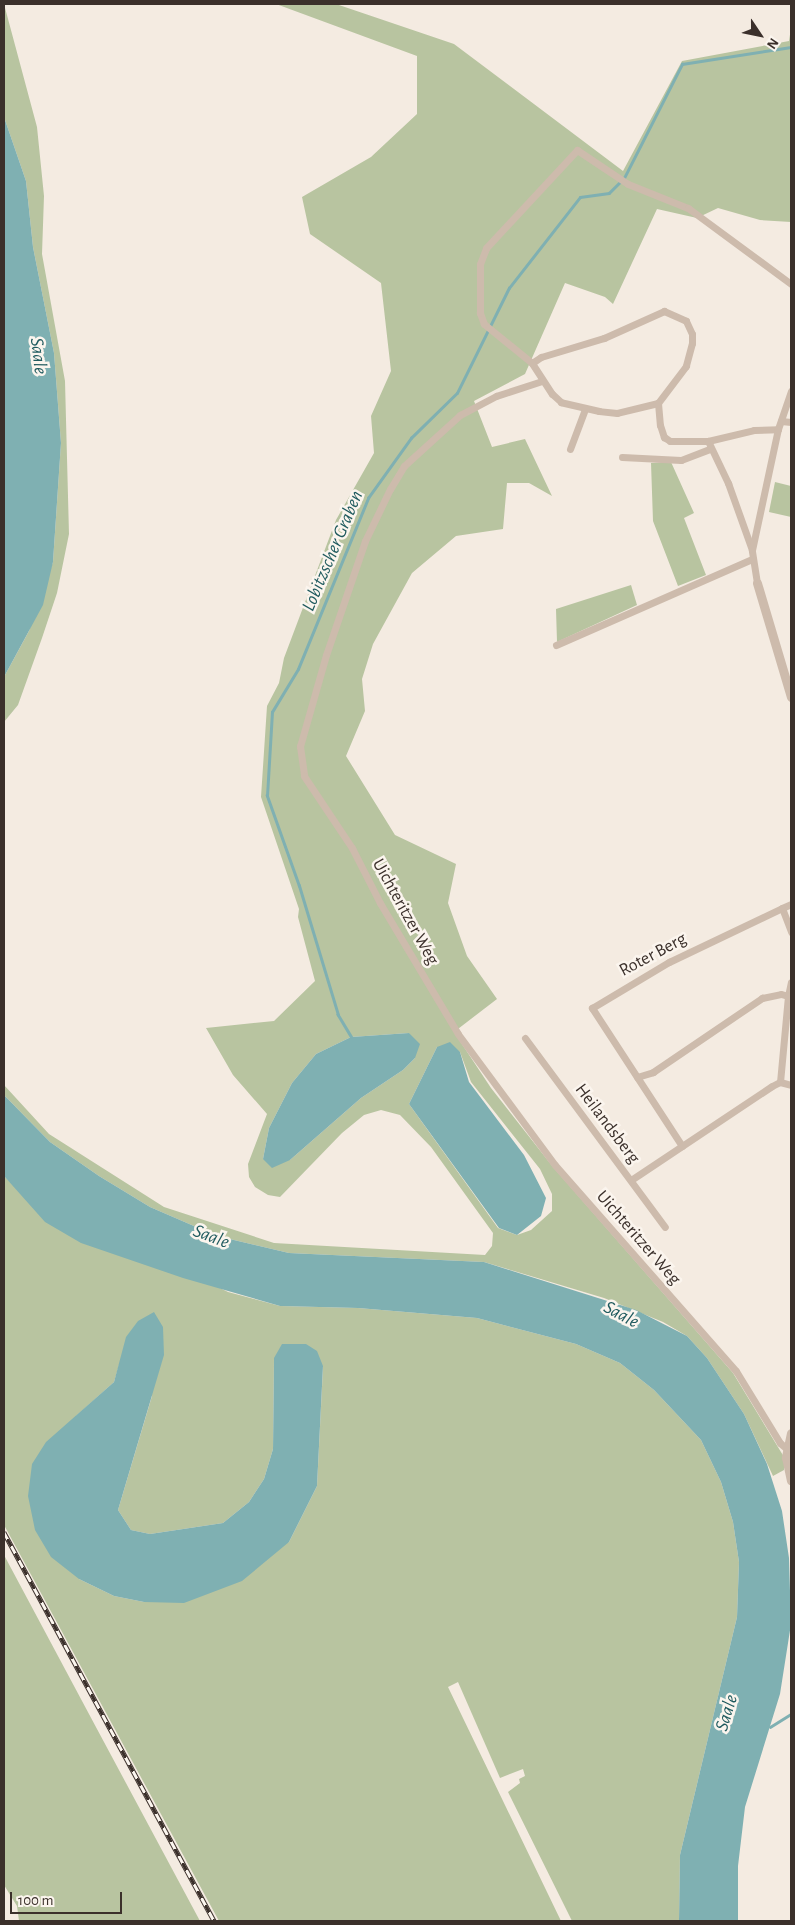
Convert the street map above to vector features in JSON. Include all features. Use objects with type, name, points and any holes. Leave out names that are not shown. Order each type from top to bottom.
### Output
[{"type":"street","points":[[532,363],[541,357],[604,338],[664,311],[680,316],[690,328],[692,343],[686,366],[658,403],[618,412],[586,410],[561,402],[542,381],[532,363],[482,320],[479,305],[480,264],[486,248],[577,150],[628,184],[678,201],[791,284]]},
{"type":"street","name":"Uichteritzer Weg","points":[[542,381],[496,396],[460,415],[404,466],[390,489],[365,542],[326,654],[300,746],[304,776],[352,848],[380,903],[458,1034],[555,1165],[736,1371],[780,1443],[788,1449]]},
{"type":"street","points":[[791,391],[778,429],[752,550],[752,562],[757,583],[791,695]]},
{"type":"street","points":[[658,403],[664,437],[677,443],[709,445]]},
{"type":"street","points":[[570,450],[586,410]]},
{"type":"street","points":[[781,420],[791,422]]},
{"type":"street","points":[[622,457],[681,460],[709,445],[754,430],[778,429]]},
{"type":"street","points":[[709,445],[728,483],[752,550]]},
{"type":"street","points":[[556,645],[752,562]]},
{"type":"street","points":[[791,904],[782,908],[791,932]]},
{"type":"street","name":"Roter Berg","points":[[682,1146],[592,1008],[669,962],[782,908]]},
{"type":"street","points":[[780,1082],[791,982]]},
{"type":"street","points":[[637,1077],[653,1072],[762,998],[770,995],[788,996]]},
{"type":"street","name":"Heilandsberg","points":[[525,1038],[665,1227]]},
{"type":"street","points":[[631,1180],[780,1082],[791,1085]]},
{"type":"street","points":[[791,1433],[788,1449],[791,1480]]},
{"type":"green space","points":[[4,4],[37,127],[44,196],[42,254],[65,381],[69,534],[57,593],[42,638],[18,705],[4,722],[4,677],[29,631],[53,562],[61,443],[54,353],[33,247],[26,181],[4,117]]},
{"type":"green space","points":[[276,4],[336,4],[454,44],[623,171],[682,61],[789,41],[791,28],[791,222],[760,220],[718,208],[697,218],[657,209],[613,304],[605,297],[565,283],[525,374],[474,401],[492,447],[525,439],[552,496],[529,483],[507,483],[503,529],[456,536],[412,573],[373,644],[362,679],[365,711],[346,756],[395,835],[456,864],[448,903],[467,956],[497,999],[454,1032],[491,1088],[553,1167],[733,1373],[784,1457],[784,1470],[773,1476],[744,1414],[707,1358],[687,1336],[663,1322],[604,1298],[484,1262],[289,1253],[217,1236],[150,1207],[99,1176],[50,1142],[4,1095],[4,1085],[49,1134],[164,1207],[274,1243],[485,1255],[492,1246],[493,1233],[431,1147],[400,1115],[381,1110],[364,1115],[342,1133],[280,1197],[268,1195],[255,1187],[249,1177],[248,1164],[267,1114],[233,1075],[206,1028],[274,1021],[315,981],[298,917],[299,909],[261,797],[267,706],[279,683],[284,658],[336,520],[374,453],[371,416],[391,371],[381,283],[310,234],[302,197],[371,157],[417,114],[417,56]],"holes":[[[409,1033],[415,1058],[403,1070],[361,1098],[290,1160],[263,1159],[269,1128],[292,1083],[316,1054],[351,1037]],[[437,1047],[460,1052],[471,1082],[540,1169],[552,1194],[552,1211],[531,1230],[517,1235],[498,1228],[409,1104]]]},
{"type":"green space","points":[[671,462],[694,513],[684,518],[706,575],[678,586],[653,521],[651,463]]},
{"type":"green space","points":[[775,482],[791,486],[791,517],[769,512]]},
{"type":"green space","points":[[631,585],[637,605],[557,642],[556,609]]},
{"type":"green space","points":[[4,1176],[11,1183],[228,1292],[280,1306],[358,1308],[477,1318],[576,1344],[620,1363],[654,1390],[701,1440],[721,1482],[733,1522],[739,1562],[737,1617],[680,1855],[679,1921],[572,1921],[508,1792],[520,1783],[519,1779],[525,1776],[523,1769],[500,1778],[458,1682],[448,1687],[561,1921],[219,1921],[4,1525]],"holes":[[[274,1358],[323,1367],[317,1486],[289,1542],[144,1602],[114,1596],[79,1579],[76,1416],[114,1382],[119,1365],[152,1396],[118,1510],[131,1530],[150,1534],[223,1523],[249,1502],[264,1479],[273,1449]]]},
{"type":"green space","points":[[4,1555],[200,1921],[19,1921],[17,1906],[4,1885]]},
{"type":"water","name":"Saale","points":[[4,117],[26,181],[33,247],[54,353],[61,443],[53,562],[43,605],[4,677]]},
{"type":"water","points":[[409,1033],[420,1044],[415,1058],[403,1070],[361,1098],[290,1160],[272,1168],[263,1159],[269,1128],[292,1083],[316,1054],[351,1037]]},
{"type":"water","points":[[450,1042],[460,1052],[469,1082],[524,1155],[546,1198],[541,1216],[517,1235],[499,1228],[409,1104],[437,1047]]},
{"type":"water","name":"Saale","points":[[4,1095],[50,1142],[99,1176],[150,1207],[217,1236],[289,1253],[484,1262],[636,1310],[687,1336],[707,1358],[744,1414],[767,1464],[782,1511],[789,1558],[791,1624],[780,1694],[745,1807],[738,1866],[738,1921],[679,1920],[680,1855],[737,1617],[739,1562],[733,1522],[721,1482],[701,1440],[654,1390],[620,1363],[576,1344],[477,1318],[358,1308],[280,1306],[183,1278],[81,1243],[45,1222],[4,1176]]},
{"type":"water","points":[[154,1312],[163,1327],[164,1355],[118,1510],[131,1530],[150,1534],[223,1523],[249,1502],[264,1479],[273,1449],[274,1358],[282,1344],[306,1344],[317,1351],[323,1366],[317,1486],[289,1542],[242,1581],[184,1603],[144,1602],[114,1596],[79,1579],[51,1557],[35,1530],[28,1496],[32,1464],[46,1442],[114,1382],[126,1337],[138,1321]]},
{"type":"waterway","name":"Lobitzscher Graben","points":[[351,1037],[338,1015],[299,886],[267,796],[272,712],[298,669],[368,498],[411,438],[457,393],[509,288],[580,197],[609,193],[624,178],[682,64],[791,47]]},
{"type":"waterway","points":[[770,1727],[791,1714]]},
{"type":"railway","points":[[4,1532],[214,1921]]}]
